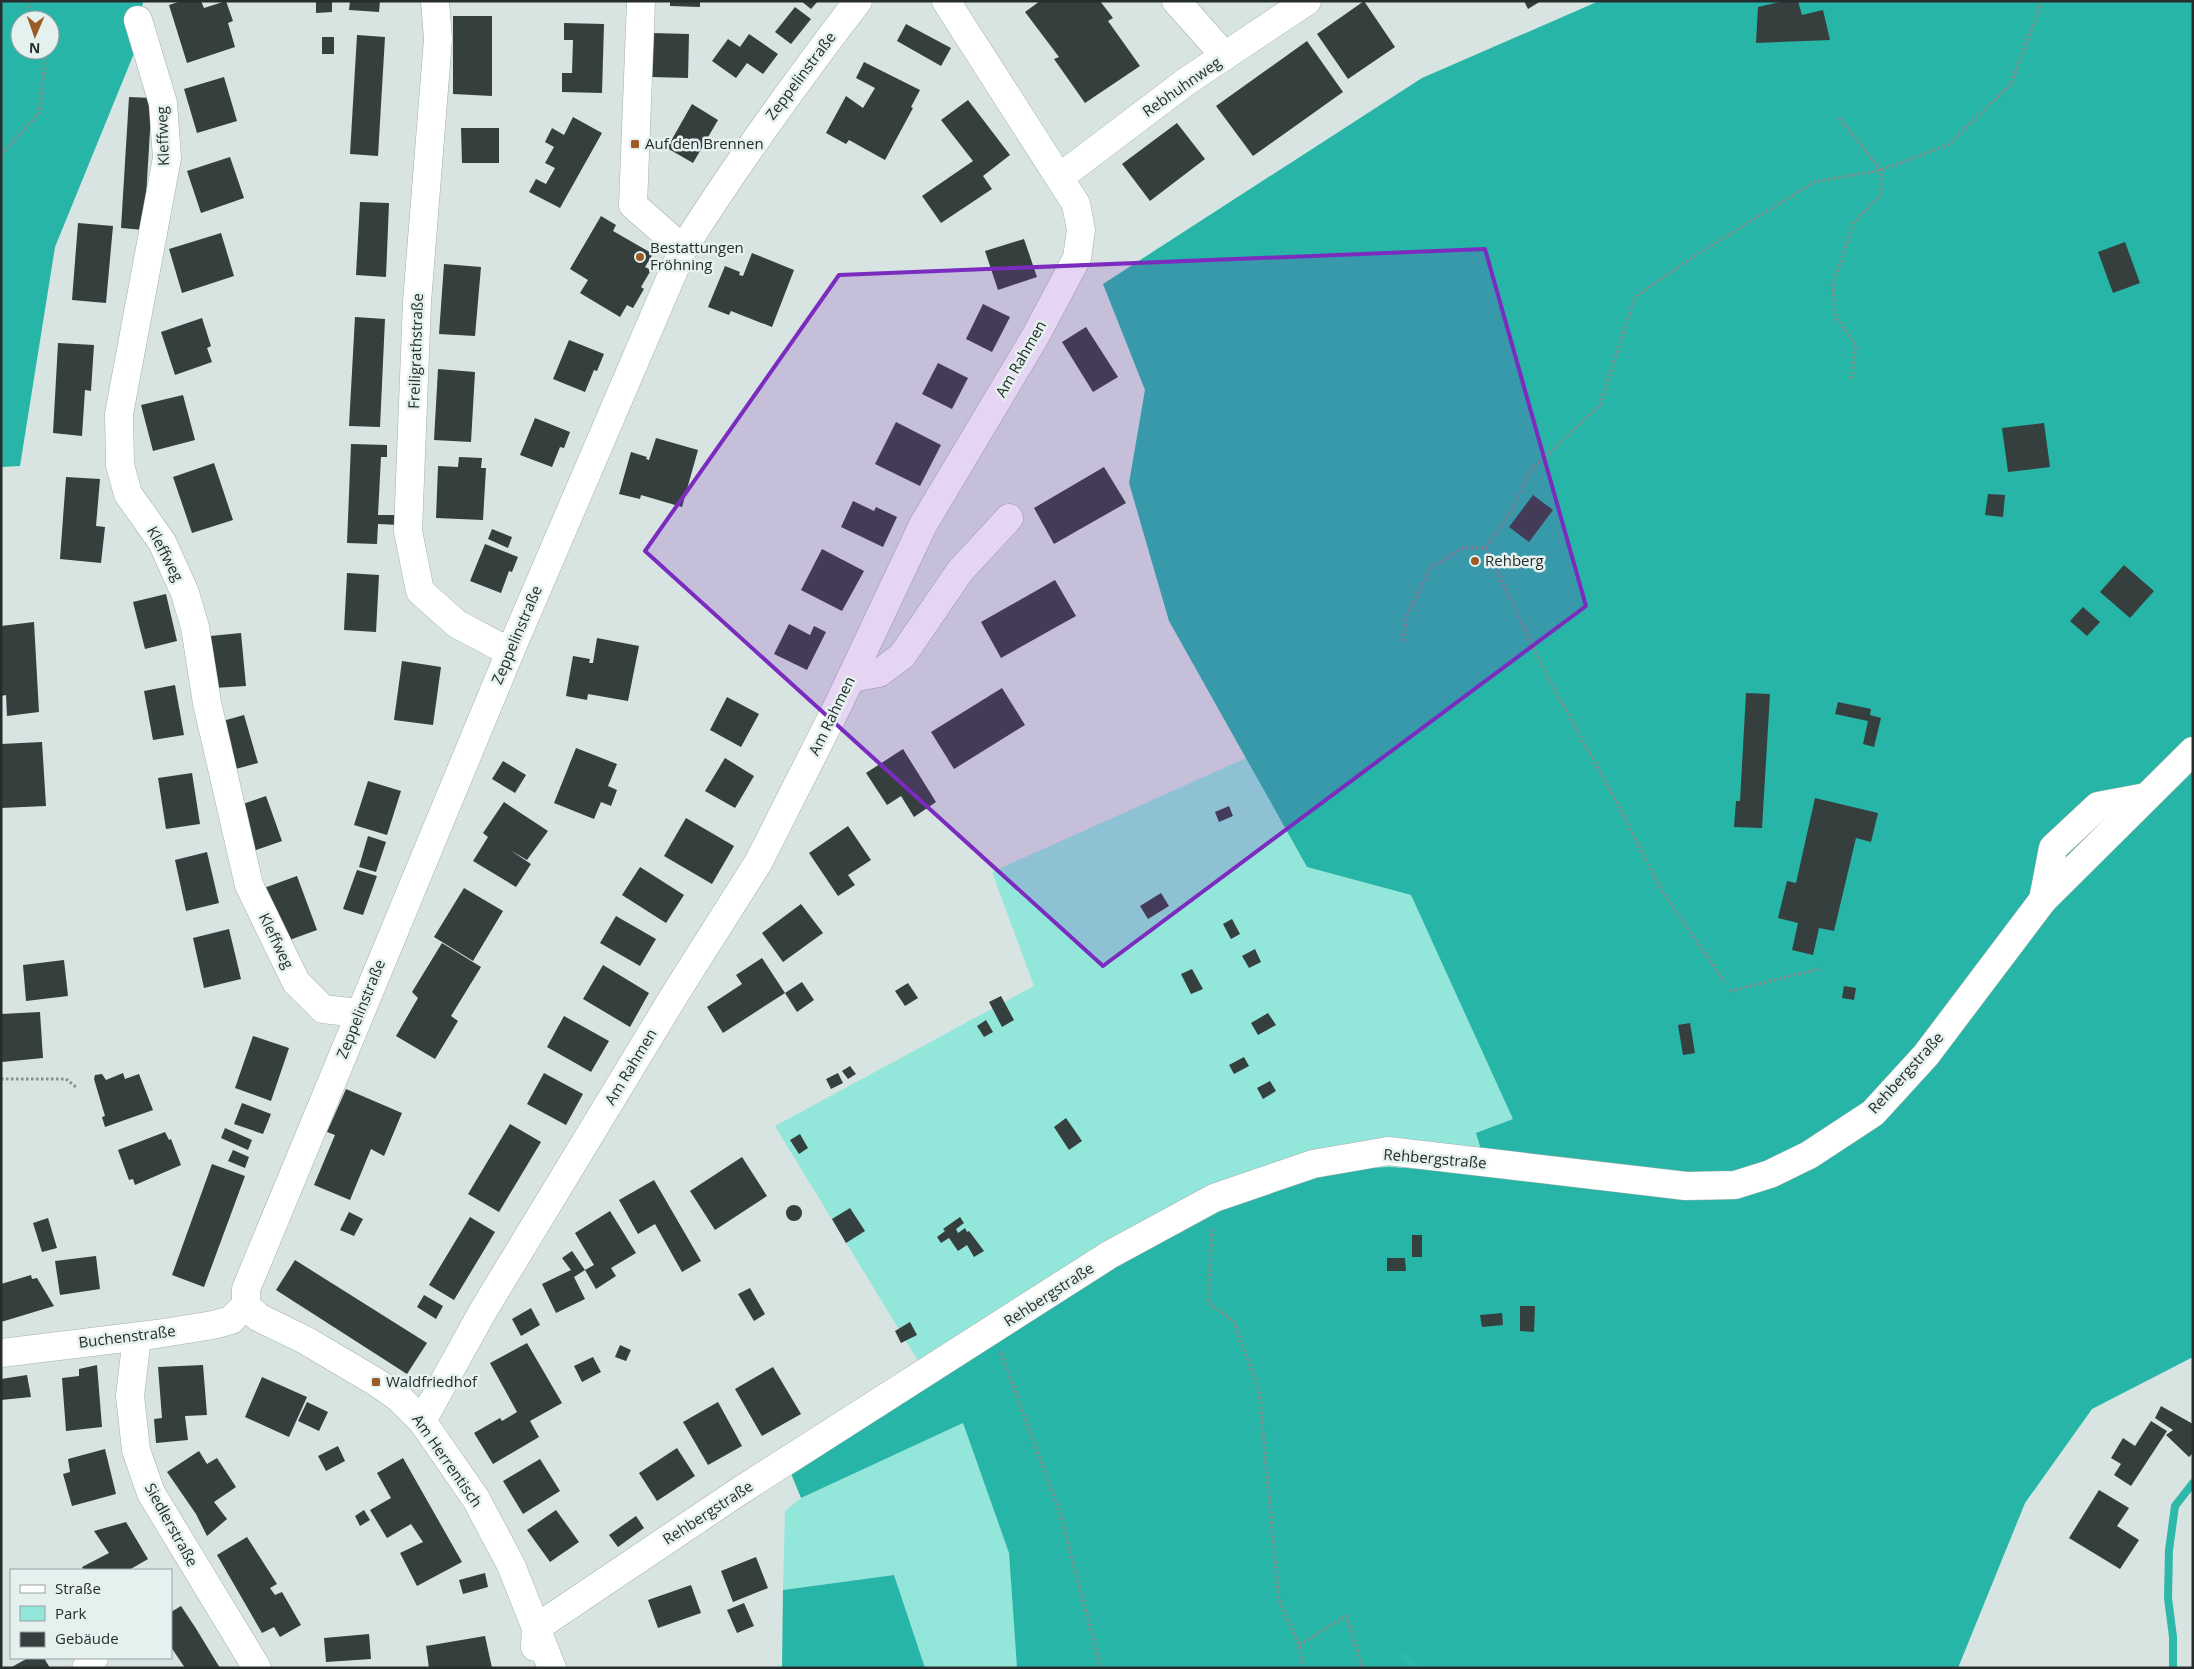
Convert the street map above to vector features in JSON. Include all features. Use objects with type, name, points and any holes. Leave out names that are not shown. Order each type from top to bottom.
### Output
[{"type":"street","name":"Freiligrathstraße","points":[[435,1],[438,38],[418,302],[408,531],[420,591],[457,624],[510,652]]},
{"type":"street","points":[[641,1],[633,205],[682,249]]},
{"type":"street","name":"Zeppelinstraße","points":[[246,1305],[246,1289],[358,1013],[682,249],[723,184],[858,1]]},
{"type":"street","name":"Am Rahmen","points":[[422,1421],[488,1303],[677,991],[758,863],[851,678],[923,525],[1036,335],[1077,258],[1081,230],[1076,204],[946,1]]},
{"type":"street","points":[[1176,1],[1225,56]]},
{"type":"street","name":"Rebhuhnweg","points":[[1060,177],[1187,81],[1306,1]]},
{"type":"street","name":"Kleffweg","points":[[138,20],[163,103],[167,158],[119,414],[120,465],[128,494],[162,542],[185,593],[195,627],[207,703],[249,885],[296,982],[323,1009],[358,1013]]},
{"type":"street","points":[[851,678],[879,673],[902,656],[960,571],[1009,518]]},
{"type":"street","name":"Rehbergstraße","points":[[536,1628],[730,1498],[993,1332],[1110,1255],[1214,1198],[1314,1164],[1388,1151],[1686,1186],[1735,1185],[1770,1174],[1809,1155],[1873,1113],[1926,1055],[2043,900],[2193,751]]},
{"type":"street","name":"Am Herrentisch","points":[[246,1305],[258,1317],[305,1340],[376,1382],[399,1398],[422,1421],[476,1499],[511,1565],[536,1628],[534,1668]]},
{"type":"street","name":"Buchenstraße","points":[[1,1353],[137,1337],[214,1325],[231,1320],[246,1305]]},
{"type":"street","name":"Siedlerstraße","points":[[137,1337],[130,1396],[136,1450],[151,1493],[179,1562],[257,1668]]},
{"type":"street","points":[[536,1628],[552,1668]]},
{"type":"path","points":[[1486,548],[1512,510],[1530,471],[1600,405],[1635,297],[1701,252],[1814,182],[1881,170],[1948,145],[2010,84],[2042,1]]},
{"type":"path","points":[[1,155],[39,112],[45,60]]},
{"type":"path","points":[[1839,118],[1881,170],[1881,195],[1854,222],[1834,285],[1835,316],[1856,345],[1852,381]]},
{"type":"path","points":[[1403,641],[1407,615],[1430,568],[1463,548],[1486,548]]},
{"type":"path","points":[[1486,548],[1546,674],[1616,801],[1662,891],[1725,982]]},
{"type":"path","points":[[1730,991],[1819,969]]},
{"type":"path","points":[[1,1079],[66,1079],[76,1087]]},
{"type":"path","points":[[1214,1198],[1208,1302],[1234,1322],[1260,1390],[1279,1600],[1299,1645],[1303,1668]]},
{"type":"path","points":[[993,1332],[1059,1510],[1099,1660],[1099,1668]]},
{"type":"path","points":[[1299,1645],[1346,1616],[1363,1668]]},
{"type":"highlighted area","points":[[1485,249],[1586,606],[1103,966],[645,551],[839,275]]},
{"type":"green space","points":[[1,1],[143,1],[137,46],[55,247],[20,466],[1,467]]},
{"type":"green space","points":[[1599,1],[2193,1],[2193,1357],[2092,1409],[2025,1503],[1958,1668],[1017,1668],[1009,1553],[963,1423],[801,1498],[790,1471],[1185,1218],[1318,1171],[1389,1167],[1488,1173],[1476,1133],[1513,1119],[1411,895],[1307,867],[1169,621],[1129,483],[1145,390],[1103,284],[1422,78]]},
{"type":"green space","points":[[1246,758],[1307,867],[1411,895],[1514,1119],[1488,1173],[1389,1167],[928,1377],[775,1126],[1034,986],[992,872]]},
{"type":"green space","points":[[963,1423],[1009,1553],[1017,1668],[925,1668],[894,1575],[783,1590],[785,1511],[801,1498]]},
{"type":"green space","points":[[894,1575],[925,1668],[782,1668],[783,1590]]},
{"type":"building","points":[[181,1],[201,1],[204,8],[226,1],[233,21],[228,23],[235,47],[187,63],[169,5]]},
{"type":"building","points":[[316,1],[332,1],[332,12],[316,13]]},
{"type":"building","points":[[350,1],[380,1],[379,12],[349,10]]},
{"type":"building","points":[[670,1],[700,1],[700,7],[670,6]]},
{"type":"building","points":[[801,1],[818,1],[811,9]]},
{"type":"building","points":[[1040,1],[1100,1],[1113,18],[1108,21],[1140,66],[1085,103],[1054,59],[1059,57],[1025,12]]},
{"type":"building","points":[[1364,1],[1395,47],[1348,79],[1317,34]]},
{"type":"building","points":[[1524,1],[1541,1],[1528,9]]},
{"type":"building","points":[[1785,1],[1798,1],[1802,15],[1823,10],[1830,40],[1756,43],[1758,7]]},
{"type":"building","points":[[795,7],[811,19],[791,44],[775,32]]},
{"type":"building","points":[[453,16],[492,16],[492,96],[453,94]]},
{"type":"building","points":[[564,23],[604,24],[602,93],[562,92],[562,73],[572,73],[573,40],[564,40]]},
{"type":"building","points":[[906,24],[951,48],[941,66],[897,41]]},
{"type":"building","points":[[652,33],[689,34],[688,78],[652,77]]},
{"type":"building","points":[[749,34],[778,54],[763,74],[747,63],[736,78],[712,61],[728,39],[740,47]]},
{"type":"building","points":[[357,35],[385,37],[378,156],[350,154]]},
{"type":"building","points":[[322,37],[334,37],[334,54],[322,54]]},
{"type":"building","points":[[1307,41],[1343,92],[1253,156],[1216,106]]},
{"type":"building","points":[[864,62],[920,90],[911,107],[913,108],[885,160],[849,140],[846,144],[826,133],[846,96],[863,108],[875,88],[856,78]]},
{"type":"building","points":[[224,77],[237,121],[197,133],[184,89]]},
{"type":"building","points":[[129,97],[152,98],[144,230],[121,228]]},
{"type":"building","points":[[968,100],[1010,155],[983,176],[992,189],[941,223],[922,196],[973,161],[941,120]]},
{"type":"building","points":[[692,104],[718,120],[693,163],[667,148]]},
{"type":"building","points":[[573,117],[602,133],[560,208],[529,192],[536,179],[546,184],[555,168],[545,163],[554,147],[545,142],[552,128],[564,135]]},
{"type":"building","points":[[1177,123],[1205,159],[1150,201],[1122,164]]},
{"type":"building","points":[[461,128],[499,128],[499,163],[462,163]]},
{"type":"building","points":[[230,157],[244,198],[201,213],[187,171]]},
{"type":"building","points":[[360,202],[389,203],[386,277],[356,275]]},
{"type":"building","points":[[601,216],[616,225],[613,231],[653,254],[645,267],[651,270],[641,287],[644,289],[633,308],[627,305],[620,317],[580,293],[588,280],[570,269]]},
{"type":"building","points":[[78,223],[113,226],[106,303],[72,300]]},
{"type":"building","points":[[221,233],[234,276],[182,293],[169,249]]},
{"type":"building","points":[[1024,239],[1037,277],[998,290],[985,251]]},
{"type":"building","points":[[2125,242],[2140,283],[2113,293],[2098,252]]},
{"type":"building","points":[[752,253],[794,270],[772,327],[731,311],[729,315],[708,307],[725,266],[740,272],[739,275],[743,276]]},
{"type":"building","points":[[444,264],[481,267],[475,336],[439,334]]},
{"type":"building","points":[[983,304],[1010,317],[992,352],[966,339]]},
{"type":"building","points":[[355,317],[385,319],[380,427],[349,426]]},
{"type":"building","points":[[202,318],[211,346],[207,348],[212,362],[175,375],[161,332]]},
{"type":"building","points":[[1086,327],[1118,377],[1093,392],[1062,342]]},
{"type":"building","points":[[569,340],[604,354],[597,371],[594,370],[585,392],[553,379]]},
{"type":"building","points":[[58,343],[94,345],[91,391],[85,390],[82,436],[53,433]]},
{"type":"building","points":[[938,363],[968,378],[952,409],[922,394]]},
{"type":"building","points":[[438,369],[475,372],[471,442],[434,440]]},
{"type":"building","points":[[183,395],[195,440],[153,451],[141,405]]},
{"type":"building","points":[[535,418],[570,432],[564,448],[560,447],[552,467],[520,455]]},
{"type":"building","points":[[896,422],[941,445],[920,486],[875,464]]},
{"type":"building","points":[[2044,423],[2050,467],[2008,472],[2002,428]]},
{"type":"building","points":[[656,438],[698,450],[682,507],[641,495],[640,499],[619,494],[631,452],[647,457],[646,459],[649,460]]},
{"type":"building","points":[[351,444],[387,445],[387,457],[381,457],[378,515],[400,515],[399,525],[378,524],[377,544],[347,543]]},
{"type":"building","points":[[459,457],[482,458],[481,468],[486,468],[483,520],[436,518],[438,466],[458,467]]},
{"type":"building","points":[[214,463],[233,520],[192,533],[173,477]]},
{"type":"building","points":[[1104,467],[1126,503],[1054,544],[1034,508]]},
{"type":"building","points":[[66,477],[100,479],[96,526],[105,527],[101,563],[60,559]]},
{"type":"building","points":[[1988,494],[2005,495],[2003,517],[1985,515]]},
{"type":"building","points":[[1533,495],[1553,510],[1529,542],[1509,527]]},
{"type":"building","points":[[853,501],[874,511],[876,507],[897,517],[883,547],[841,527]]},
{"type":"building","points":[[492,529],[512,537],[508,548],[488,539]]},
{"type":"building","points":[[485,544],[518,557],[512,572],[509,571],[501,593],[470,581]]},
{"type":"building","points":[[822,549],[864,571],[842,611],[801,590]]},
{"type":"building","points":[[2124,565],[2154,591],[2130,618],[2100,592]]},
{"type":"building","points":[[347,573],[379,575],[376,632],[344,630]]},
{"type":"building","points":[[1055,580],[1076,616],[1001,658],[981,622]]},
{"type":"building","points":[[166,594],[177,641],[145,649],[133,602]]},
{"type":"building","points":[[2083,607],[2100,622],[2087,636],[2070,621]]},
{"type":"building","points":[[34,622],[39,712],[7,716],[6,695],[1,696],[1,626]]},
{"type":"building","points":[[789,624],[810,635],[814,626],[826,632],[807,670],[774,654]]},
{"type":"building","points":[[241,633],[246,686],[214,688],[210,636]]},
{"type":"building","points":[[597,638],[639,646],[628,701],[588,694],[587,700],[566,696],[573,656],[590,659],[589,663],[593,663]]},
{"type":"building","points":[[402,661],[441,667],[433,725],[394,720]]},
{"type":"building","points":[[175,685],[184,735],[153,740],[144,691]]},
{"type":"building","points":[[1002,688],[1025,725],[954,769],[931,732]]},
{"type":"building","points":[[1746,693],[1770,694],[1762,828],[1734,827],[1736,801],[1740,801]]},
{"type":"building","points":[[727,697],[759,714],[741,747],[710,730]]},
{"type":"building","points":[[1838,702],[1871,709],[1870,715],[1881,718],[1874,747],[1863,744],[1868,721],[1835,714]]},
{"type":"building","points":[[244,715],[258,763],[232,770],[219,722]]},
{"type":"building","points":[[42,742],[46,806],[1,808],[1,744]]},
{"type":"building","points":[[576,748],[617,764],[608,786],[617,790],[611,806],[601,802],[594,819],[554,803]]},
{"type":"building","points":[[903,749],[936,802],[914,817],[901,796],[887,805],[866,773]]},
{"type":"building","points":[[725,758],[754,776],[735,808],[705,791]]},
{"type":"building","points":[[503,761],[526,775],[515,793],[492,779]]},
{"type":"building","points":[[192,773],[200,824],[166,829],[158,778]]},
{"type":"building","points":[[368,781],[401,791],[387,835],[354,825]]},
{"type":"building","points":[[266,796],[282,841],[253,851],[237,806]]},
{"type":"building","points":[[1815,798],[1878,813],[1871,842],[1856,838],[1834,931],[1819,928],[1813,955],[1792,950],[1798,923],[1778,918],[1787,881],[1796,883]]},
{"type":"building","points":[[504,802],[548,831],[527,860],[510,850],[531,864],[516,887],[473,861],[488,837],[483,833]]},
{"type":"building","points":[[1229,806],[1233,816],[1219,822],[1215,812]]},
{"type":"building","points":[[686,818],[734,846],[712,884],[664,856]]},
{"type":"building","points":[[848,826],[871,860],[848,875],[855,885],[838,896],[809,853]]},
{"type":"building","points":[[368,836],[386,842],[376,872],[359,867]]},
{"type":"building","points":[[207,852],[219,903],[186,911],[175,860]]},
{"type":"building","points":[[640,867],[684,895],[666,923],[622,895]]},
{"type":"building","points":[[357,870],[377,876],[363,915],[343,909]]},
{"type":"building","points":[[297,876],[317,930],[284,942],[264,888]]},
{"type":"building","points":[[464,888],[503,911],[473,961],[434,937]]},
{"type":"building","points":[[1161,893],[1169,906],[1148,919],[1140,906]]},
{"type":"building","points":[[801,904],[823,933],[783,962],[762,933]]},
{"type":"building","points":[[616,916],[656,939],[640,966],[600,943]]},
{"type":"building","points":[[1232,919],[1240,934],[1231,939],[1223,924]]},
{"type":"building","points":[[229,929],[241,979],[204,988],[193,938]]},
{"type":"building","points":[[442,943],[481,967],[451,1016],[458,1021],[435,1059],[396,1036],[418,998],[412,992]]},
{"type":"building","points":[[1255,949],[1261,962],[1249,968],[1242,956]]},
{"type":"building","points":[[762,958],[785,993],[723,1033],[707,1007],[742,984],[736,975]]},
{"type":"building","points":[[64,960],[68,996],[26,1001],[23,965]]},
{"type":"building","points":[[603,965],[649,993],[630,1027],[583,999]]},
{"type":"building","points":[[1192,969],[1203,989],[1191,994],[1181,974]]},
{"type":"building","points":[[802,982],[814,1000],[797,1012],[785,993]]},
{"type":"building","points":[[908,983],[918,998],[905,1006],[895,991]]},
{"type":"building","points":[[1844,986],[1856,988],[1854,1000],[1842,998]]},
{"type":"building","points":[[1001,996],[1014,1020],[1002,1027],[989,1002]]},
{"type":"building","points":[[40,1012],[43,1058],[2,1062],[1,1014]]},
{"type":"building","points":[[1268,1013],[1276,1025],[1258,1035],[1251,1023]]},
{"type":"building","points":[[564,1016],[609,1041],[591,1072],[547,1047]]},
{"type":"building","points":[[986,1020],[993,1032],[984,1037],[977,1026]]},
{"type":"building","points":[[1690,1023],[1695,1053],[1683,1055],[1678,1025]]},
{"type":"building","points":[[253,1036],[289,1048],[271,1101],[235,1088]]},
{"type":"building","points":[[1244,1057],[1249,1066],[1234,1074],[1229,1065]]},
{"type":"building","points":[[850,1066],[856,1074],[848,1079],[842,1071]]},
{"type":"building","points":[[123,1073],[125,1079],[139,1074],[153,1110],[105,1127],[102,1117],[105,1116],[94,1079],[95,1075],[102,1074],[106,1080]]},
{"type":"building","points":[[544,1073],[583,1094],[566,1125],[527,1104]]},
{"type":"building","points":[[838,1073],[843,1083],[831,1089],[826,1079]]},
{"type":"building","points":[[1270,1081],[1276,1091],[1263,1099],[1257,1088]]},
{"type":"building","points":[[346,1089],[402,1113],[384,1156],[371,1149],[350,1200],[314,1185],[335,1135],[327,1132]]},
{"type":"building","points":[[242,1103],[271,1114],[263,1134],[234,1124]]},
{"type":"building","points":[[1066,1118],[1082,1141],[1069,1150],[1054,1127]]},
{"type":"building","points":[[510,1124],[541,1142],[499,1212],[468,1194]]},
{"type":"building","points":[[225,1128],[252,1140],[248,1150],[221,1138]]},
{"type":"building","points":[[165,1132],[169,1140],[171,1139],[181,1165],[135,1185],[133,1179],[129,1180],[118,1150]]},
{"type":"building","points":[[800,1134],[808,1148],[799,1154],[790,1140]]},
{"type":"building","points":[[233,1150],[249,1157],[245,1168],[228,1161]]},
{"type":"building","points":[[742,1157],[767,1196],[715,1230],[690,1191]]},
{"type":"building","points":[[212,1164],[245,1176],[204,1287],[172,1275]]},
{"type":"building","points":[[654,1180],[701,1261],[682,1272],[655,1224],[638,1234],[619,1200]]},
{"type":"building","points":[[794,1205],[800,1207],[802,1213],[800,1219],[794,1221],[788,1219],[786,1213],[788,1207]]},
{"type":"building","points":[[850,1208],[865,1231],[846,1243],[832,1219]]},
{"type":"building","points":[[610,1211],[636,1253],[611,1268],[616,1276],[596,1289],[585,1270],[594,1265],[575,1233]]},
{"type":"building","points":[[349,1212],[363,1219],[354,1236],[340,1230]]},
{"type":"building","points":[[470,1217],[495,1232],[454,1300],[429,1285]]},
{"type":"building","points":[[960,1217],[964,1223],[956,1229],[958,1233],[965,1228],[984,1251],[974,1257],[967,1245],[958,1251],[949,1238],[941,1243],[937,1237],[945,1231],[943,1229]]},
{"type":"building","points":[[48,1218],[57,1248],[42,1252],[33,1223]]},
{"type":"building","points":[[1412,1235],[1422,1235],[1422,1257],[1412,1257]]},
{"type":"building","points":[[572,1251],[585,1270],[574,1277],[585,1299],[556,1313],[542,1284],[571,1270],[562,1258]]},
{"type":"building","points":[[96,1256],[100,1289],[60,1295],[55,1261]]},
{"type":"building","points":[[1387,1258],[1405,1258],[1406,1271],[1387,1271]]},
{"type":"building","points":[[295,1260],[427,1343],[407,1374],[276,1290]]},
{"type":"building","points":[[31,1275],[32,1279],[37,1278],[54,1306],[1,1322],[1,1284]]},
{"type":"building","points":[[750,1288],[765,1314],[754,1321],[738,1294]]},
{"type":"building","points":[[424,1295],[443,1306],[436,1319],[417,1307]]},
{"type":"building","points":[[1520,1306],[1535,1306],[1534,1332],[1520,1331]]},
{"type":"building","points":[[531,1308],[540,1325],[521,1336],[512,1319]]},
{"type":"building","points":[[1502,1313],[1503,1325],[1482,1327],[1480,1315]]},
{"type":"building","points":[[910,1322],[917,1335],[901,1343],[895,1331]]},
{"type":"building","points":[[527,1343],[562,1403],[530,1421],[539,1437],[493,1464],[474,1433],[500,1418],[502,1421],[517,1412],[490,1363]]},
{"type":"building","points":[[620,1345],[631,1350],[626,1361],[615,1357]]},
{"type":"building","points":[[593,1357],[601,1372],[582,1382],[574,1366]]},
{"type":"building","points":[[97,1365],[102,1427],[66,1431],[62,1378],[79,1376],[79,1369]]},
{"type":"building","points":[[203,1365],[207,1415],[185,1416],[188,1440],[156,1443],[154,1419],[162,1418],[158,1367]]},
{"type":"building","points":[[773,1367],[801,1414],[762,1436],[735,1389]]},
{"type":"building","points":[[27,1375],[31,1397],[1,1400],[1,1379]]},
{"type":"building","points":[[262,1377],[307,1397],[289,1437],[245,1417]]},
{"type":"building","points":[[307,1402],[328,1412],[319,1431],[298,1421]]},
{"type":"building","points":[[718,1402],[742,1446],[708,1465],[683,1422]]},
{"type":"building","points":[[2161,1406],[2193,1424],[2193,1453],[2189,1457],[2166,1435],[2173,1430],[2155,1418]]},
{"type":"building","points":[[2151,1421],[2167,1431],[2131,1486],[2114,1475],[2121,1464],[2111,1458],[2123,1438],[2135,1446]]},
{"type":"building","points":[[338,1446],[345,1461],[326,1471],[318,1456]]},
{"type":"building","points":[[677,1448],[695,1476],[657,1501],[639,1473]]},
{"type":"building","points":[[105,1449],[116,1494],[72,1506],[63,1474],[70,1472],[68,1459]]},
{"type":"building","points":[[199,1451],[207,1464],[217,1458],[236,1487],[214,1502],[227,1519],[207,1536],[196,1514],[167,1472]]},
{"type":"building","points":[[403,1458],[462,1562],[417,1586],[400,1553],[423,1542],[411,1524],[387,1538],[370,1510],[391,1498],[377,1473]]},
{"type":"building","points":[[540,1459],[560,1491],[523,1514],[503,1481]]},
{"type":"building","points":[[2099,1490],[2129,1508],[2117,1526],[2139,1540],[2120,1569],[2069,1538]]},
{"type":"building","points":[[364,1510],[370,1520],[360,1526],[355,1516]]},
{"type":"building","points":[[556,1510],[579,1542],[550,1562],[527,1530]]},
{"type":"building","points":[[636,1516],[644,1528],[618,1547],[609,1535]]},
{"type":"building","points":[[126,1522],[148,1559],[131,1569],[83,1569],[82,1567],[109,1553],[94,1531]]},
{"type":"building","points":[[247,1537],[277,1584],[270,1588],[275,1595],[282,1592],[301,1625],[280,1637],[274,1627],[262,1633],[217,1555]]},
{"type":"building","points":[[756,1557],[768,1588],[733,1602],[721,1571]]},
{"type":"building","points":[[485,1573],[488,1587],[463,1594],[459,1580]]},
{"type":"building","points":[[691,1585],[701,1613],[658,1628],[648,1600]]},
{"type":"building","points":[[744,1603],[754,1626],[737,1633],[727,1610]]},
{"type":"building","points":[[181,1606],[220,1668],[185,1668],[172,1648],[172,1611]]},
{"type":"building","points":[[369,1634],[371,1659],[326,1662],[324,1638]]},
{"type":"building","points":[[485,1636],[492,1668],[429,1668],[426,1646]]},
{"type":"building","points":[[26,1659],[45,1659],[50,1668],[10,1668]]},
{"type":"waterway","points":[[2173,1668],[2173,1637],[2168,1598],[2169,1550],[2175,1506],[2193,1483]]},
{"type":"waterway","points":[[1402,1655],[1417,1668]]},
{"type":"place","name":"Auf den Brennen","points":[[635,144]]},
{"type":"place","name":"Bestattungen Fröhning","points":[[640,257]]},
{"type":"place","name":"Rehberg","points":[[1475,561]]},
{"type":"place","name":"Waldfriedhof","points":[[376,1382]]}]
